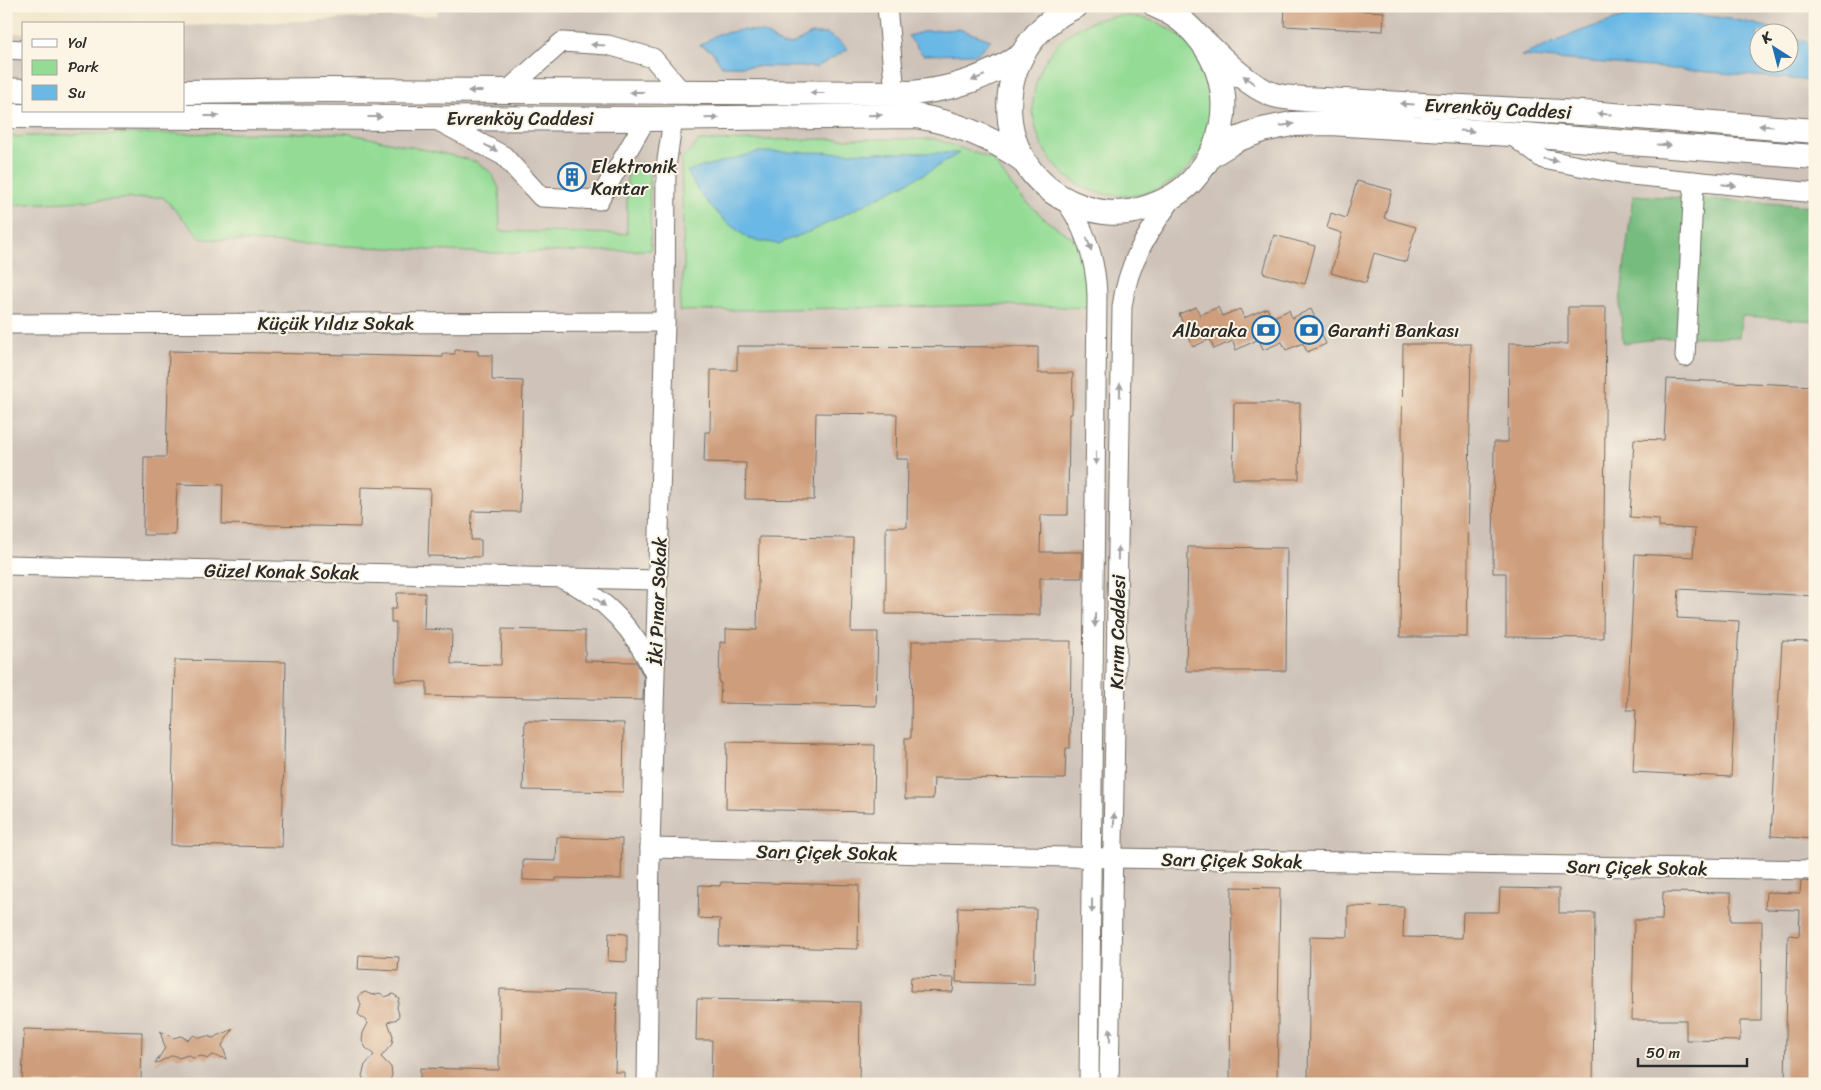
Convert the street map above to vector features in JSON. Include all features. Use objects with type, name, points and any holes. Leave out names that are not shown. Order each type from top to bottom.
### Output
[{"type":"main road","name":"Evrenköy Caddesi","points":[[1156,6],[1175,12],[1201,39],[1251,82],[1271,94],[1280,96],[1305,99],[1601,114],[1815,130]]},
{"type":"main road","points":[[1067,9],[1034,37],[1021,56],[1012,82],[1008,109],[1013,135],[1023,160],[1042,184],[1066,201],[1097,211],[1129,212],[1146,208],[1175,195],[1189,184],[1210,156],[1221,127],[1223,96],[1216,66],[1201,39]]},
{"type":"main road","name":"Evrenköy Caddesi","points":[[185,92],[325,90],[928,92],[960,85],[990,73],[1021,56]]},
{"type":"main road","points":[[6,90],[22,91]]},
{"type":"main road","name":"Evrenköy Caddesi","points":[[6,116],[646,119],[916,116],[948,123],[977,133],[1005,146],[1023,160]]},
{"type":"main road","name":"Evrenköy Caddesi","points":[[1210,156],[1249,135],[1292,124],[1330,123],[1510,134],[1815,157]]},
{"type":"street","points":[[886,6],[895,93]]},
{"type":"street","points":[[507,91],[562,42],[608,45],[653,58],[682,92]]},
{"type":"street","points":[[6,49],[22,50]]},
{"type":"street","points":[[432,118],[504,156],[541,197],[599,200],[646,119]]},
{"type":"street","name":"İki Pınar Sokak","points":[[647,1084],[650,848],[665,322],[666,167],[673,118]]},
{"type":"street","points":[[1510,134],[1543,159],[1621,174],[1815,193]]},
{"type":"street","points":[[1685,357],[1694,181]]},
{"type":"street","name":"Kırım Caddesi","points":[[1109,1084],[1122,307],[1124,289],[1134,259],[1151,228],[1175,195]]},
{"type":"street","name":"Kırım Caddesi","points":[[1066,201],[1087,238],[1097,280],[1090,1084]]},
{"type":"street","name":"Küçük Yıldız Sokak","points":[[6,324],[665,322]]},
{"type":"street","name":"Güzel Konak Sokak","points":[[6,565],[658,580]]},
{"type":"street","name":"Güzel Konak Sokak","points":[[558,578],[584,590],[616,616],[638,641],[655,675]]},
{"type":"street","name":"Sarı Çiçek Sokak","points":[[650,848],[1093,858],[1815,870]]},
{"type":"shaded area","points":[[438,6],[1815,6],[1815,1084],[6,1084],[6,34],[22,33],[22,112],[185,112],[185,26],[437,15]]},
{"type":"green space","points":[[1114,16],[1132,16],[1157,23],[1173,31],[1187,42],[1198,56],[1206,72],[1213,97],[1213,115],[1206,140],[1198,156],[1187,170],[1173,181],[1149,192],[1132,196],[1114,196],[1097,192],[1073,181],[1053,163],[1037,132],[1033,115],[1033,97],[1037,80],[1048,56],[1066,36],[1097,20]]},
{"type":"green space","points":[[346,133],[477,162],[491,173],[499,188],[500,231],[627,234],[627,180],[631,165],[643,163],[648,165],[649,170],[651,250],[491,253],[202,239],[163,197],[6,205],[6,137],[83,134]]},
{"type":"green space","points":[[935,139],[992,159],[1019,195],[1047,221],[1071,237],[1083,251],[1095,308],[1000,305],[679,311],[684,265],[681,160],[699,141]]},
{"type":"green space","points":[[1633,195],[1815,206],[1815,321],[1742,316],[1739,337],[1678,337],[1623,343],[1620,303]]},
{"type":"water","points":[[1682,13],[1748,23],[1748,72],[1798,72],[1798,39],[1815,46],[1815,81],[1521,56],[1583,30],[1633,14]]},
{"type":"water","points":[[959,29],[991,40],[977,54],[923,55],[908,36],[926,31]]},
{"type":"water","points":[[742,30],[763,32],[782,45],[791,45],[812,34],[827,34],[848,49],[817,67],[722,66],[712,51],[700,45],[718,34]]},
{"type":"water","points":[[758,152],[959,153],[928,172],[816,229],[778,244],[749,239],[725,221],[699,193],[687,171]]},
{"type":"building","points":[[1285,6],[1384,12],[1383,31],[1284,26]]},
{"type":"building","name":"Elektronik Kantar","points":[[562,171],[582,171],[582,183],[562,184]]},
{"type":"building","points":[[1357,181],[1392,190],[1384,218],[1416,227],[1406,262],[1374,253],[1366,283],[1331,273],[1342,233],[1327,228],[1331,213],[1346,218]]},
{"type":"building","points":[[1274,235],[1315,246],[1305,284],[1263,273]]},
{"type":"building","points":[[1196,307],[1200,315],[1218,307],[1222,316],[1240,309],[1244,318],[1267,308],[1272,318],[1289,310],[1292,318],[1311,309],[1326,344],[1307,352],[1303,343],[1286,350],[1282,342],[1263,350],[1259,339],[1236,350],[1233,341],[1214,349],[1210,339],[1193,347],[1179,314]]},
{"type":"building","points":[[1568,307],[1606,307],[1603,638],[1506,637],[1506,573],[1493,573],[1494,442],[1508,442],[1509,343],[1568,344]]},
{"type":"building","points":[[1403,344],[1471,344],[1467,637],[1400,637]]},
{"type":"building","points":[[737,346],[1038,347],[1038,373],[1073,373],[1072,414],[1069,414],[1068,515],[1041,515],[1040,552],[1083,552],[1082,578],[1040,578],[1040,615],[886,614],[886,527],[907,527],[908,459],[896,459],[897,414],[816,413],[814,500],[745,499],[746,463],[704,462],[705,432],[710,432],[711,370],[737,370]]},
{"type":"building","points":[[455,350],[478,351],[478,355],[492,355],[492,380],[523,381],[520,512],[472,511],[471,540],[481,540],[481,557],[428,556],[430,489],[361,487],[360,527],[222,524],[223,485],[177,484],[175,535],[143,535],[144,457],[166,457],[169,351],[443,357],[443,354],[455,354]]},
{"type":"building","points":[[1667,379],[1815,386],[1815,596],[1679,589],[1677,618],[1739,621],[1731,777],[1633,772],[1636,710],[1627,710],[1635,554],[1693,557],[1695,529],[1659,527],[1659,519],[1630,517],[1634,439],[1664,440]]},
{"type":"building","points":[[1234,403],[1300,403],[1299,479],[1233,479]]},
{"type":"building","points":[[759,537],[853,538],[851,632],[878,632],[876,706],[720,703],[720,642],[726,643],[726,629],[757,630]]},
{"type":"building","points":[[1188,547],[1287,548],[1286,671],[1186,671]]},
{"type":"building","points":[[397,593],[425,593],[424,629],[452,630],[451,664],[501,665],[502,629],[585,631],[585,661],[636,662],[644,677],[643,700],[427,696],[427,682],[395,681],[396,622],[391,622],[391,609],[396,609]]},
{"type":"building","points":[[912,641],[1071,641],[1070,748],[1066,748],[1065,779],[934,778],[933,799],[905,799],[905,738],[911,738]]},
{"type":"building","points":[[1782,641],[1815,642],[1815,839],[1771,836]]},
{"type":"building","points":[[175,660],[286,662],[282,847],[171,845]]},
{"type":"building","points":[[525,721],[624,723],[623,792],[523,790]]},
{"type":"building","points":[[727,742],[875,745],[874,812],[726,809]]},
{"type":"building","points":[[557,837],[622,839],[621,879],[556,878],[556,881],[523,880],[523,860],[556,861]]},
{"type":"building","points":[[1801,881],[1815,882],[1815,1084],[1785,1084],[1788,935],[1799,936],[1800,910],[1765,909],[1766,892],[1800,893]]},
{"type":"building","points":[[721,882],[859,885],[858,949],[719,946],[720,919],[698,918],[699,885],[720,886]]},
{"type":"building","points":[[1232,887],[1280,888],[1277,1084],[1230,1084]]},
{"type":"building","points":[[1500,888],[1559,889],[1559,913],[1595,913],[1593,1084],[1308,1084],[1310,936],[1348,937],[1348,906],[1404,907],[1403,937],[1462,938],[1463,912],[1499,912]]},
{"type":"building","points":[[1663,892],[1731,893],[1731,921],[1762,921],[1761,1021],[1740,1021],[1740,1041],[1686,1040],[1686,1020],[1632,1020],[1634,920],[1662,920]]},
{"type":"building","points":[[958,907],[1036,909],[1034,984],[956,982]]},
{"type":"building","points":[[609,933],[627,934],[627,962],[608,961]]},
{"type":"building","points":[[359,955],[399,957],[398,971],[358,969]]},
{"type":"building","points":[[911,977],[954,978],[953,992],[910,991]]},
{"type":"building","points":[[500,989],[617,992],[615,1072],[624,1072],[624,1084],[420,1084],[420,1068],[499,1070]]},
{"type":"building","points":[[365,992],[372,995],[380,993],[385,997],[393,994],[399,998],[397,1007],[399,1015],[397,1019],[388,1022],[393,1036],[392,1044],[381,1057],[391,1067],[392,1075],[389,1084],[366,1084],[362,1076],[365,1065],[374,1055],[366,1048],[362,1041],[363,1033],[368,1023],[358,1014],[361,1005],[359,995]]},
{"type":"building","points":[[697,999],[860,1002],[859,1084],[711,1084],[712,1040],[696,1040]]},
{"type":"building","points":[[24,1029],[142,1032],[141,1084],[22,1084]]},
{"type":"building","points":[[233,1029],[222,1045],[227,1059],[212,1055],[207,1059],[202,1056],[193,1058],[188,1055],[179,1058],[173,1055],[155,1064],[165,1048],[160,1031],[173,1038],[181,1036],[188,1040],[194,1035],[200,1038],[207,1036],[213,1038]]},
{"type":"place","name":"Elektronik Kantar","points":[[572,177]]},
{"type":"place","name":"Albaraka","points":[[1266,330]]},
{"type":"place","name":"Garanti Bankası","points":[[1309,330]]}]
